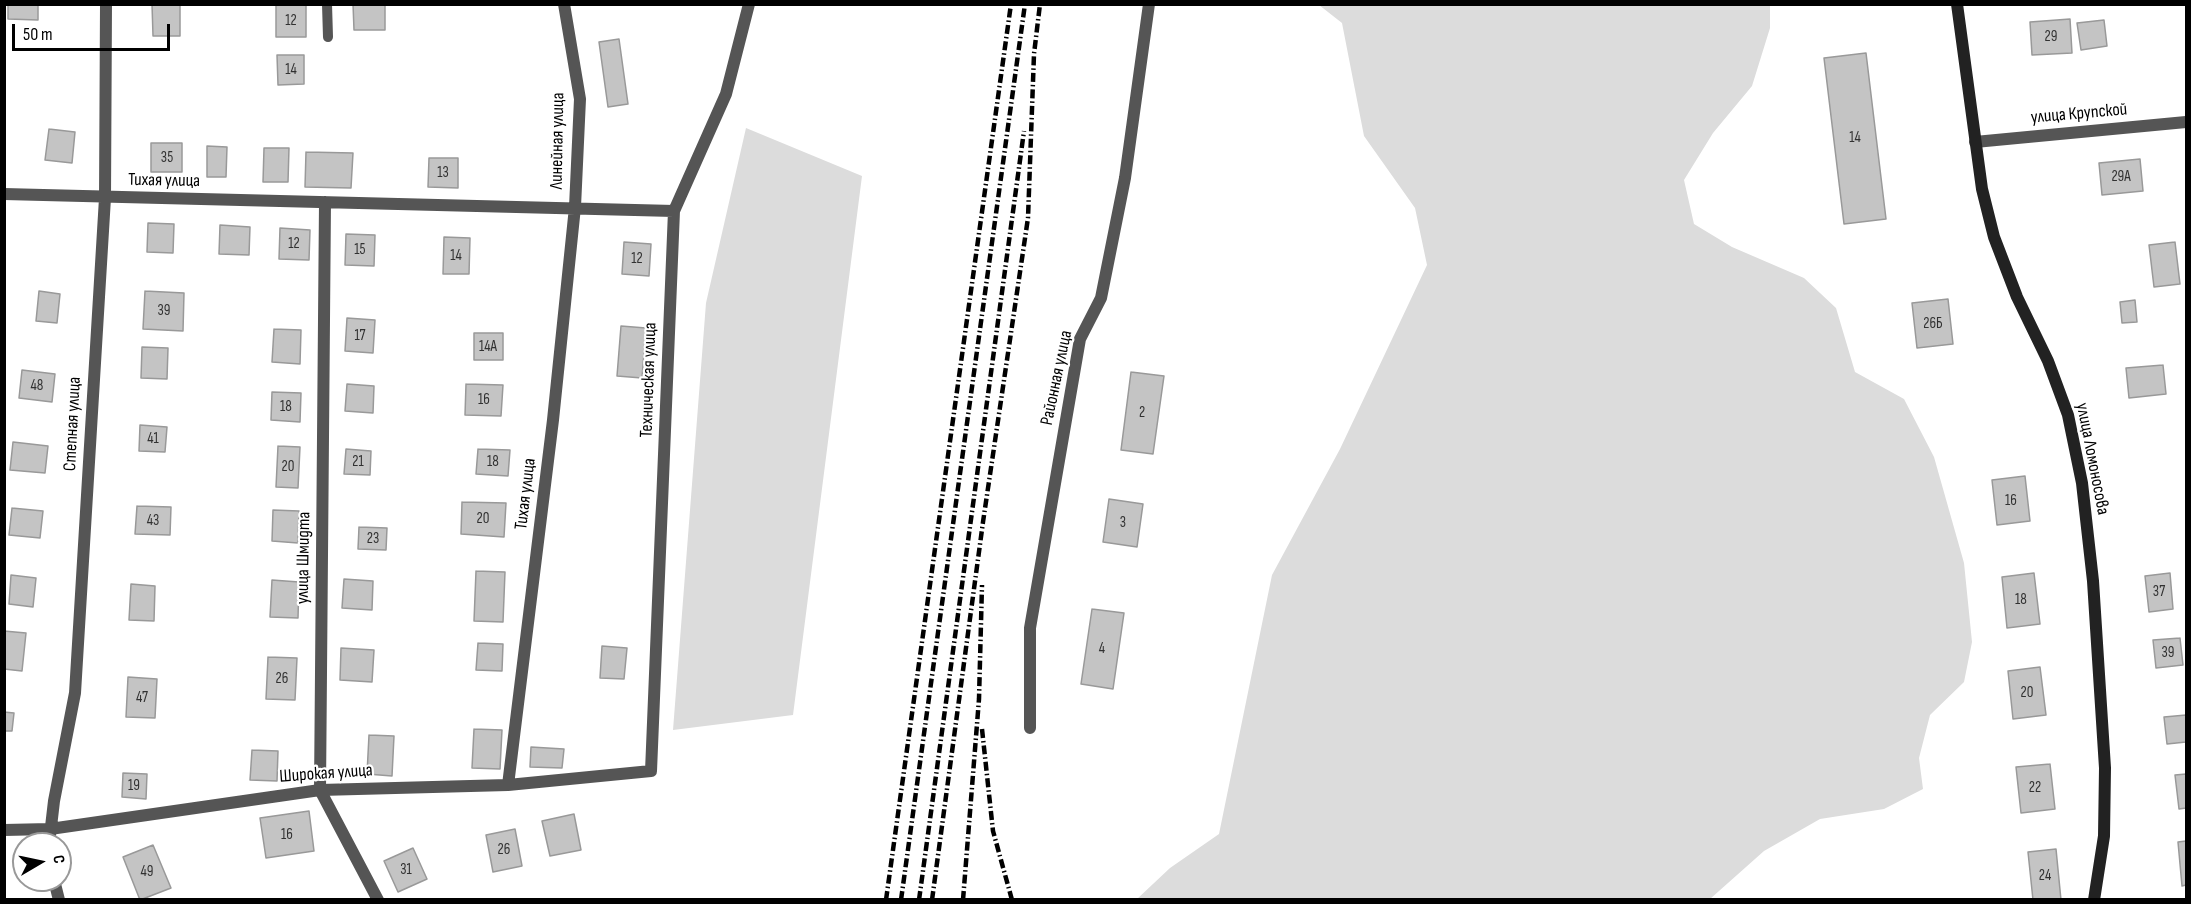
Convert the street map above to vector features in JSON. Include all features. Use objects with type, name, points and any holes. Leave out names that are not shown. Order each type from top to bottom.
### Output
[{"type":"street","name":"Степная улица","points":[[50,832],[75,693],[105,198],[106,4]]},
{"type":"street","name":"Линейная улица","points":[[564,4],[580,99],[574,207]]},
{"type":"street","name":"Техническая улица","points":[[651,771],[674,211],[726,94],[749,4]]},
{"type":"street","name":"Районная улица","points":[[1030,728],[1030,628],[1080,339],[1101,298],[1125,178],[1149,4]]},
{"type":"street","name":"улица Ломоносова","points":[[1957,4],[1975,142],[1994,237],[2017,297],[2048,361],[2068,415],[2082,483],[2093,581],[2105,768],[2104,836],[2094,900]]},
{"type":"street","name":"улица Крупской","points":[[1975,142],[2187,122]]},
{"type":"street","name":"Тихая улица","points":[[4,194],[674,211]]},
{"type":"street","name":"улица Шмидта","points":[[325,202],[320,790],[378,900]]},
{"type":"street","name":"Тихая улица","points":[[508,785],[553,420],[574,207]]},
{"type":"street","name":"Широкая улица","points":[[4,830],[50,829],[320,790],[508,785],[651,771]]},
{"type":"lane","points":[[327,4],[328,37]]},
{"type":"shaded area","points":[[1319,5],[1770,5],[1770,28],[1752,86],[1713,133],[1684,180],[1694,224],[1732,247],[1804,278],[1836,308],[1855,372],[1904,399],[1934,457],[1964,563],[1972,642],[1964,682],[1930,715],[1919,758],[1923,789],[1884,809],[1820,819],[1764,851],[1710,899],[1137,899],[1170,868],[1219,834],[1272,575],[1340,449],[1427,265],[1415,208],[1364,136],[1342,23]]},
{"type":"shaded area","points":[[746,128],[862,176],[793,715],[673,730],[706,303]]},
{"type":"building","points":[[8,4],[38,4],[38,20],[8,19]]},
{"type":"building","points":[[152,4],[180,4],[180,36],[153,36]]},
{"type":"building","points":[[276,4],[306,4],[306,37],[276,37]]},
{"type":"building","points":[[353,4],[385,4],[385,30],[354,30]]},
{"type":"building","points":[[2070,19],[2072,53],[2032,55],[2030,22]]},
{"type":"building","points":[[2104,20],[2107,46],[2081,50],[2077,23]]},
{"type":"building","points":[[619,39],[628,104],[608,107],[599,42]]},
{"type":"building","points":[[1866,53],[1886,219],[1844,224],[1824,58]]},
{"type":"building","points":[[277,55],[304,55],[304,84],[278,85]]},
{"type":"building","points":[[49,129],[75,132],[72,163],[45,160]]},
{"type":"building","points":[[151,143],[182,143],[182,172],[151,172]]},
{"type":"building","points":[[207,146],[227,147],[226,177],[207,177]]},
{"type":"building","points":[[264,148],[289,148],[288,182],[263,182]]},
{"type":"building","points":[[306,152],[353,153],[351,188],[305,187]]},
{"type":"building","points":[[429,158],[458,158],[458,188],[428,187]]},
{"type":"building","points":[[2140,159],[2143,191],[2102,195],[2099,163]]},
{"type":"building","points":[[148,223],[174,224],[173,253],[147,252]]},
{"type":"building","points":[[220,225],[250,227],[249,255],[219,254]]},
{"type":"building","points":[[280,228],[310,230],[309,260],[279,259]]},
{"type":"building","points":[[346,234],[375,235],[374,266],[345,265]]},
{"type":"building","points":[[444,237],[470,238],[469,274],[443,274]]},
{"type":"building","points":[[624,242],[651,244],[649,276],[622,274]]},
{"type":"building","points":[[2175,242],[2180,284],[2154,287],[2149,245]]},
{"type":"building","points":[[39,291],[60,294],[57,323],[36,321]]},
{"type":"building","points":[[145,291],[184,293],[183,331],[143,329]]},
{"type":"building","points":[[1948,299],[1953,344],[1917,348],[1912,303]]},
{"type":"building","points":[[2135,300],[2137,322],[2122,323],[2120,302]]},
{"type":"building","points":[[347,318],[375,320],[373,353],[345,351]]},
{"type":"building","points":[[621,326],[646,328],[642,378],[617,376]]},
{"type":"building","points":[[274,329],[301,330],[300,364],[272,362]]},
{"type":"building","points":[[474,333],[503,333],[503,360],[474,360]]},
{"type":"building","points":[[142,347],[168,348],[167,379],[141,378]]},
{"type":"building","points":[[2163,365],[2166,394],[2129,398],[2126,368]]},
{"type":"building","points":[[22,370],[55,374],[52,402],[19,398]]},
{"type":"building","points":[[1131,372],[1164,376],[1153,454],[1121,450]]},
{"type":"building","points":[[347,384],[374,386],[373,413],[345,411]]},
{"type":"building","points":[[466,384],[503,385],[501,416],[465,415]]},
{"type":"building","points":[[272,392],[301,393],[300,422],[271,420]]},
{"type":"building","points":[[140,425],[167,427],[165,452],[139,451]]},
{"type":"building","points":[[13,442],[48,446],[45,473],[10,470]]},
{"type":"building","points":[[278,446],[300,447],[298,488],[276,487]]},
{"type":"building","points":[[346,449],[371,451],[370,475],[344,474]]},
{"type":"building","points":[[478,449],[510,450],[508,476],[476,474]]},
{"type":"building","points":[[2025,476],[2030,521],[1997,525],[1992,480]]},
{"type":"building","points":[[1109,499],[1143,504],[1137,547],[1103,542]]},
{"type":"building","points":[[462,502],[506,503],[504,537],[461,534]]},
{"type":"building","points":[[137,506],[171,507],[170,535],[135,534]]},
{"type":"building","points":[[12,508],[43,511],[40,538],[9,535]]},
{"type":"building","points":[[273,510],[299,511],[298,543],[272,541]]},
{"type":"building","points":[[359,527],[387,528],[386,550],[358,549]]},
{"type":"building","points":[[476,571],[505,572],[503,622],[474,621]]},
{"type":"building","points":[[2034,573],[2040,624],[2007,628],[2002,577]]},
{"type":"building","points":[[2170,573],[2173,609],[2149,612],[2145,576]]},
{"type":"building","points":[[11,575],[36,578],[33,607],[9,604]]},
{"type":"building","points":[[344,579],[373,581],[372,610],[342,608]]},
{"type":"building","points":[[272,580],[299,582],[298,618],[270,617]]},
{"type":"building","points":[[131,584],[155,586],[154,621],[129,620]]},
{"type":"building","points":[[1092,609],[1124,613],[1113,689],[1081,684]]},
{"type":"building","points":[[4,631],[26,633],[22,671],[4,669]]},
{"type":"building","points":[[2180,638],[2183,665],[2156,668],[2153,640]]},
{"type":"building","points":[[478,643],[503,644],[502,671],[476,670]]},
{"type":"building","points":[[602,646],[627,648],[624,679],[600,678]]},
{"type":"building","points":[[341,648],[374,650],[372,682],[340,680]]},
{"type":"building","points":[[268,657],[297,658],[295,700],[266,699]]},
{"type":"building","points":[[2040,667],[2046,715],[2013,719],[2008,671]]},
{"type":"building","points":[[128,677],[157,679],[155,718],[126,717]]},
{"type":"building","points":[[4,712],[14,713],[12,731],[4,731]]},
{"type":"building","points":[[2186,715],[2186,742],[2167,744],[2164,717]]},
{"type":"building","points":[[474,729],[502,730],[500,769],[472,768]]},
{"type":"building","points":[[369,735],[394,736],[392,776],[367,774]]},
{"type":"building","points":[[531,747],[564,749],[562,768],[530,767]]},
{"type":"building","points":[[252,750],[278,751],[277,781],[250,780]]},
{"type":"building","points":[[2050,764],[2055,809],[2021,813],[2016,767]]},
{"type":"building","points":[[123,773],[147,774],[146,799],[122,797]]},
{"type":"building","points":[[2186,774],[2186,808],[2179,809],[2175,775]]},
{"type":"building","points":[[309,811],[314,851],[266,858],[260,818]]},
{"type":"building","points":[[574,814],[581,850],[550,856],[542,821]]},
{"type":"building","points":[[515,829],[522,866],[493,872],[486,835]]},
{"type":"building","points":[[2186,841],[2186,885],[2182,886],[2178,842]]},
{"type":"building","points":[[153,845],[171,888],[140,900],[123,857]]},
{"type":"building","points":[[413,848],[427,879],[398,892],[384,861]]},
{"type":"building","points":[[2056,849],[2061,900],[2033,900],[2028,852]]},
{"type":"railway","points":[[886,900],[1011,4]]},
{"type":"railway","points":[[901,900],[1025,4]]},
{"type":"railway","points":[[932,900],[983,522],[1028,218],[1034,54],[1040,4]]},
{"type":"railway","points":[[919,900],[1024,131]]},
{"type":"railway","points":[[963,900],[979,699],[982,585]]},
{"type":"railway","points":[[982,729],[993,831],[1012,900]]}]
